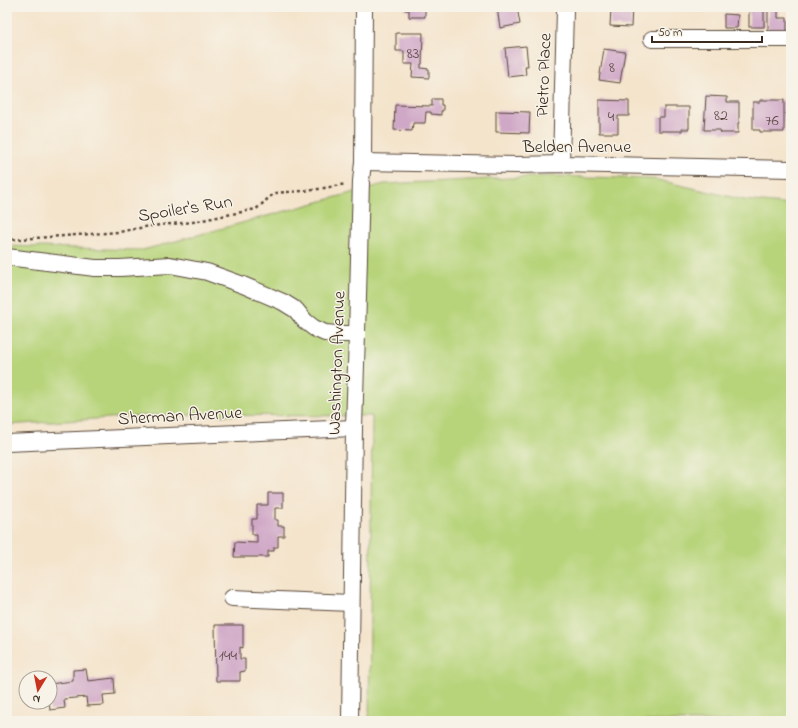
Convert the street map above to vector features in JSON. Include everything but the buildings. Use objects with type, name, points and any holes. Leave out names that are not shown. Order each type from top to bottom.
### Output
[{"type":"street","name":"Washington Avenue","points":[[350,721],[354,428],[361,180],[363,162],[364,7]]},
{"type":"street","name":"Pietro Place","points":[[561,164],[565,10]]},
{"type":"street","points":[[652,39],[791,39]]},
{"type":"street","name":"Belden Avenue","points":[[363,162],[791,168]]},
{"type":"street","points":[[7,257],[94,268],[170,265],[207,272],[284,302],[296,310],[305,321],[314,328],[325,333],[357,334]]},
{"type":"street","name":"Sherman Avenue","points":[[7,443],[354,428]]},
{"type":"street","points":[[232,598],[351,603]]},
{"type":"path","name":"Spoiler's Run","points":[[7,240],[118,232],[150,226],[193,222],[256,209],[261,206],[270,196],[276,193],[340,186],[361,180]]},
{"type":"green space","points":[[553,176],[654,179],[744,200],[791,205],[791,721],[369,721],[372,416],[153,415],[7,425],[7,246],[143,250],[384,184]]}]
